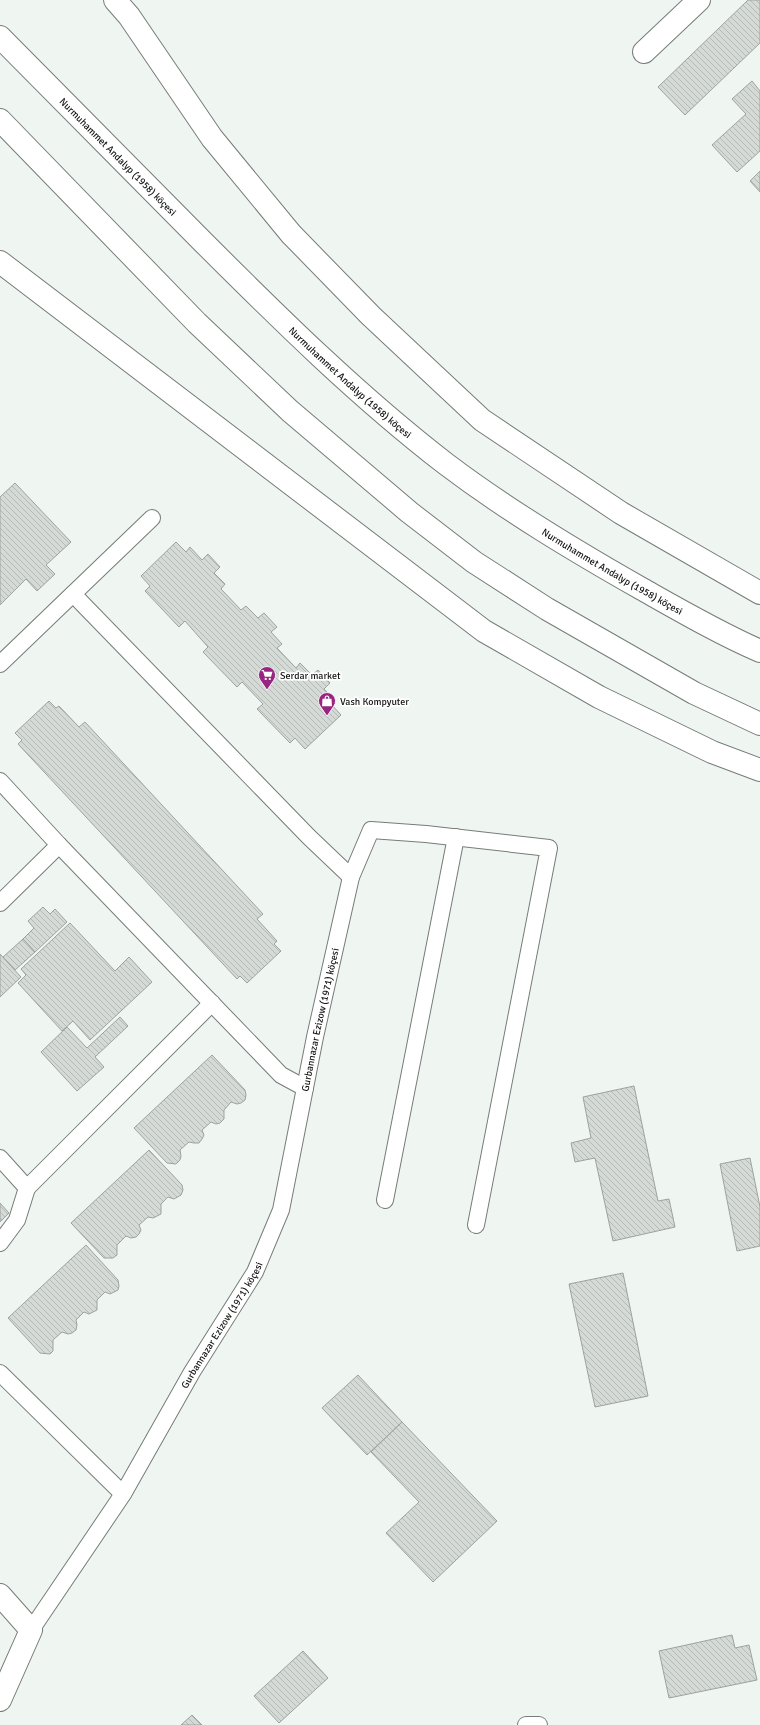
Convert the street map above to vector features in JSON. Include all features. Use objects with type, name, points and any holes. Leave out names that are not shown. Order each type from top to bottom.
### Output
[{"type":"main road","points":[[644,52],[699,0]]},
{"type":"main road","points":[[122,5],[212,138],[290,234],[371,316],[482,420],[621,513],[760,593]]},
{"type":"main road","name":"Nurmuhammet Andalyp (1958) köçesi","points":[[0,37],[243,282],[396,424],[447,465],[581,555],[722,634],[760,651]]},
{"type":"main road","points":[[0,120],[197,323],[290,411],[409,512],[474,562],[547,609],[694,693],[760,724]]},
{"type":"main road","points":[[0,262],[484,631],[598,697],[712,752],[760,770]]},
{"type":"main road","points":[[0,1595],[31,1630]]},
{"type":"main road","name":"Gurbannazar Ezizow (1971) köçesi","points":[[0,1700],[31,1630]]},
{"type":"lane","points":[[0,664],[152,518]]},
{"type":"lane","points":[[73,594],[309,837],[351,877]]},
{"type":"lane","points":[[0,781],[59,845],[281,1075],[305,1088]]},
{"type":"lane","name":"Gurbannazar Ezizow (1971) köçesi","points":[[31,1630],[123,1494],[192,1372],[256,1272],[281,1210],[315,1037],[351,877],[370,830],[549,848],[476,1225]]},
{"type":"lane","points":[[385,1200],[456,838]]},
{"type":"lane","points":[[0,902],[59,845]]},
{"type":"lane","points":[[0,1244],[17,1220],[28,1188],[212,1003]]},
{"type":"lane","points":[[0,1158],[28,1188]]},
{"type":"lane","points":[[0,1373],[123,1494]]},
{"type":"lane","points":[[526,1725],[539,1725]]},
{"type":"building","points":[[748,0],[760,0],[760,43],[685,115],[658,87]]},
{"type":"building","points":[[752,81],[760,91],[760,151],[737,172],[712,145],[746,114],[732,99]]},
{"type":"building","points":[[760,171],[760,192],[750,181]]},
{"type":"building","points":[[15,483],[71,542],[46,565],[55,574],[37,591],[26,579],[0,605],[0,497]]},
{"type":"building","points":[[176,542],[186,552],[190,547],[202,560],[208,554],[220,567],[214,573],[225,584],[221,589],[241,610],[246,606],[258,618],[264,613],[277,627],[271,632],[282,644],[277,648],[296,668],[300,663],[312,675],[318,670],[330,683],[324,689],[335,700],[331,704],[341,715],[305,749],[295,738],[290,743],[257,709],[263,704],[242,682],[237,687],[203,652],[208,647],[185,621],[179,627],[145,591],[150,586],[141,576]]},
{"type":"building","points":[[49,701],[56,708],[59,706],[79,727],[85,722],[263,914],[257,919],[277,941],[274,944],[281,951],[247,983],[240,976],[237,979],[18,744],[22,740],[15,733]]},
{"type":"building","points":[[43,907],[50,914],[55,909],[67,922],[35,952],[23,939],[34,928],[28,921]]},
{"type":"building","points":[[70,923],[115,971],[129,957],[152,982],[90,1040],[73,1021],[62,1031],[18,983],[26,975],[21,969]]},
{"type":"building","points":[[23,939],[35,952],[15,970],[3,957]]},
{"type":"building","points":[[0,954],[21,977],[0,997]]},
{"type":"building","points":[[120,1017],[128,1026],[95,1057],[104,1067],[77,1091],[41,1052],[67,1027],[87,1048]]},
{"type":"building","points":[[212,1055],[245,1090],[245,1100],[237,1104],[231,1102],[224,1110],[224,1119],[220,1123],[216,1124],[211,1122],[202,1130],[204,1135],[199,1143],[189,1142],[180,1150],[180,1160],[176,1164],[167,1163],[134,1128]]},
{"type":"building","points":[[634,1086],[658,1201],[669,1199],[675,1227],[613,1241],[595,1158],[575,1162],[571,1143],[591,1138],[583,1097]]},
{"type":"building","points":[[149,1150],[182,1185],[183,1190],[181,1195],[174,1199],[168,1197],[161,1204],[161,1214],[153,1218],[148,1217],[139,1225],[141,1230],[136,1237],[131,1238],[126,1236],[117,1245],[117,1255],[113,1258],[104,1258],[71,1223]]},
{"type":"building","points":[[750,1158],[760,1207],[760,1246],[737,1251],[720,1164]]},
{"type":"building","points":[[0,1203],[9,1213],[0,1222]]},
{"type":"building","points":[[86,1245],[118,1280],[118,1290],[110,1294],[105,1292],[97,1300],[97,1310],[89,1314],[84,1312],[76,1320],[76,1330],[68,1334],[62,1332],[53,1340],[53,1351],[50,1354],[40,1353],[8,1318]]},
{"type":"building","points":[[623,1273],[648,1396],[595,1407],[569,1284]]},
{"type":"building","points":[[358,1375],[402,1422],[367,1455],[322,1408]]},
{"type":"building","points":[[402,1422],[497,1521],[433,1582],[386,1533],[419,1502],[371,1452]]},
{"type":"building","points":[[732,1635],[735,1648],[749,1645],[757,1680],[669,1698],[659,1651]]},
{"type":"building","points":[[303,1651],[328,1678],[279,1723],[254,1696]]},
{"type":"building","points":[[192,1715],[202,1725],[181,1725]]},
{"type":"place","name":"Serdar market","points":[[267,690]]},
{"type":"place","name":"Vash Kompyuter","points":[[327,716]]}]
